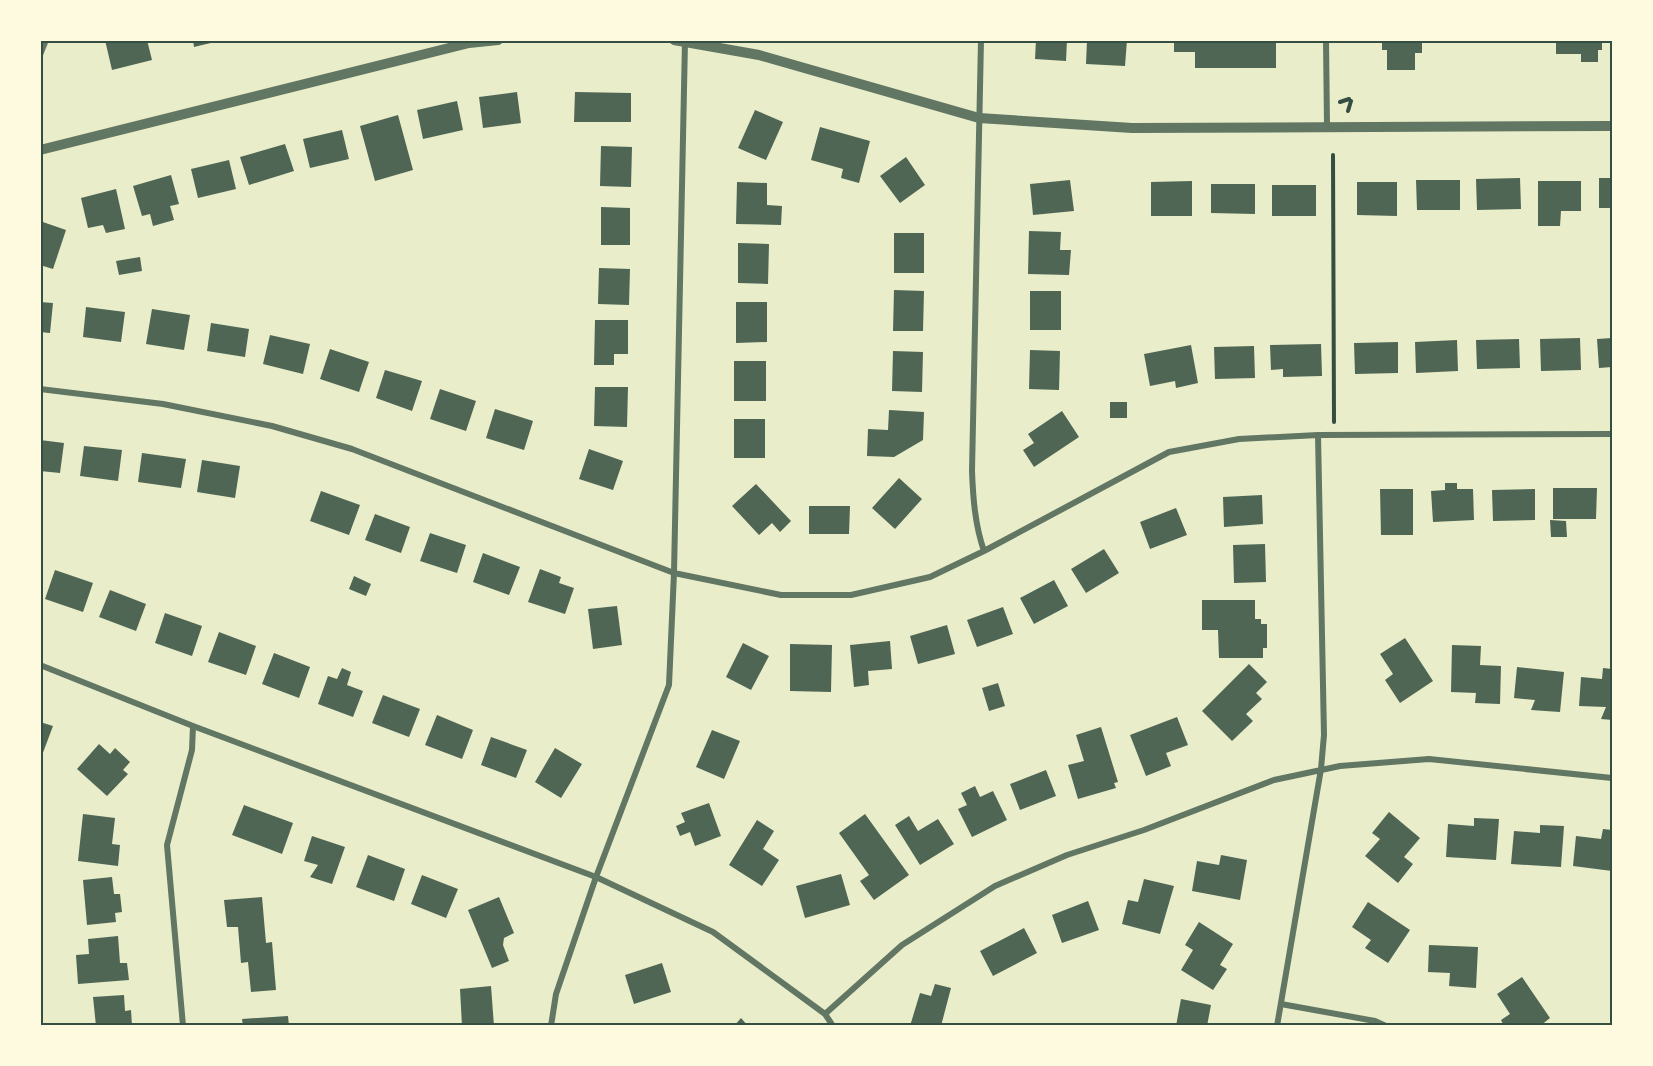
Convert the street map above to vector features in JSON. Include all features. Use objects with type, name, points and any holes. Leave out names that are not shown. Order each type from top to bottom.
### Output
[{"type":"street","points":[[40,55],[46,40]]},
{"type":"street","points":[[40,150],[469,43],[498,40]]},
{"type":"street","points":[[674,40],[759,55],[979,118],[1132,128],[1612,126]]},
{"type":"street","points":[[981,40],[972,471],[975,516],[984,551]]},
{"type":"street","points":[[1326,40],[1327,126]]},
{"type":"street","points":[[551,1026],[556,994],[596,877],[669,685],[674,573],[686,41]]},
{"type":"street","points":[[40,389],[163,404],[272,426],[352,449],[674,573],[781,595],[851,595],[930,577],[984,551],[1169,452],[1239,439],[1318,435],[1612,434]]},
{"type":"street","points":[[1277,1026],[1321,769],[1324,735],[1318,435]]},
{"type":"street","points":[[40,665],[193,726],[596,877],[713,932],[825,1014],[833,1026]]},
{"type":"street","points":[[183,1026],[167,845],[192,750],[193,726]]},
{"type":"street","points":[[825,1014],[902,945],[995,886],[1067,855],[1144,830],[1275,780],[1321,769],[1429,759],[1612,778]]},
{"type":"street","points":[[1281,1004],[1376,1021],[1386,1026]]},
{"type":"path","points":[[1340,102],[1350,100],[1348,111]]},
{"type":"path","points":[[1333,155],[1334,424]]},
{"type":"building","points":[[105,40],[147,40],[152,60],[112,70]]},
{"type":"building","points":[[193,40],[218,40],[219,41],[194,47]]},
{"type":"building","points":[[1036,40],[1067,40],[1066,61],[1035,59]]},
{"type":"building","points":[[1087,40],[1127,40],[1125,66],[1086,64]]},
{"type":"building","points":[[1174,40],[1276,40],[1276,68],[1195,68],[1195,52],[1174,52]]},
{"type":"building","points":[[1382,40],[1422,40],[1422,53],[1415,53],[1415,70],[1387,70],[1387,50],[1382,50]]},
{"type":"building","points":[[1556,40],[1602,40],[1602,50],[1598,50],[1598,62],[1581,62],[1581,54],[1556,54]]},
{"type":"building","points":[[517,92],[521,123],[483,128],[479,97]]},
{"type":"building","points":[[575,92],[631,93],[631,122],[574,122]]},
{"type":"building","points":[[457,101],[463,130],[423,139],[417,110]]},
{"type":"building","points":[[755,110],[783,122],[766,160],[738,148]]},
{"type":"building","points":[[398,115],[413,170],[375,181],[360,126]]},
{"type":"building","points":[[820,127],[870,141],[859,183],[841,178],[843,169],[811,160]]},
{"type":"building","points":[[342,130],[349,159],[310,168],[303,139]]},
{"type":"building","points":[[285,144],[294,171],[249,185],[240,157]]},
{"type":"building","points":[[601,146],[632,147],[631,187],[600,186]]},
{"type":"building","points":[[906,157],[925,185],[900,203],[880,176]]},
{"type":"building","points":[[229,160],[236,189],[198,198],[191,169]]},
{"type":"building","points":[[171,175],[179,204],[170,206],[174,220],[153,226],[150,214],[142,216],[133,186]]},
{"type":"building","points":[[1520,178],[1521,209],[1477,210],[1476,179]]},
{"type":"building","points":[[1599,178],[1612,178],[1612,208],[1599,208]]},
{"type":"building","points":[[1070,180],[1074,211],[1033,215],[1030,184]]},
{"type":"building","points":[[1416,180],[1460,180],[1460,210],[1417,210]]},
{"type":"building","points":[[1192,181],[1192,216],[1151,216],[1151,182]]},
{"type":"building","points":[[1538,181],[1581,181],[1581,211],[1561,211],[1560,226],[1538,226]]},
{"type":"building","points":[[737,182],[767,183],[767,205],[782,206],[781,225],[736,224]]},
{"type":"building","points":[[1357,182],[1397,182],[1397,216],[1357,215]]},
{"type":"building","points":[[1211,184],[1255,184],[1255,214],[1211,213]]},
{"type":"building","points":[[1272,185],[1316,185],[1316,216],[1272,216]]},
{"type":"building","points":[[116,189],[125,229],[106,233],[103,225],[88,228],[81,198]]},
{"type":"building","points":[[601,207],[630,208],[630,245],[601,245]]},
{"type":"building","points":[[40,221],[66,230],[53,269],[40,265]]},
{"type":"building","points":[[1029,231],[1061,232],[1060,250],[1071,250],[1069,275],[1028,274]]},
{"type":"building","points":[[894,233],[924,233],[924,273],[894,273]]},
{"type":"building","points":[[738,243],[769,244],[768,284],[738,283]]},
{"type":"building","points":[[140,257],[142,271],[119,275],[116,261]]},
{"type":"building","points":[[599,268],[630,269],[629,305],[598,304]]},
{"type":"building","points":[[894,290],[924,291],[923,331],[893,331]]},
{"type":"building","points":[[1030,291],[1061,291],[1061,330],[1030,330]]},
{"type":"building","points":[[40,302],[53,303],[50,333],[40,332]]},
{"type":"building","points":[[736,302],[767,302],[767,342],[736,343]]},
{"type":"building","points":[[86,307],[125,312],[121,342],[83,337]]},
{"type":"building","points":[[152,309],[190,315],[184,350],[146,344]]},
{"type":"building","points":[[595,320],[628,320],[628,354],[614,354],[614,365],[594,365]]},
{"type":"building","points":[[211,323],[249,329],[245,357],[207,351]]},
{"type":"building","points":[[270,335],[310,344],[303,374],[263,364]]},
{"type":"building","points":[[1580,338],[1581,370],[1541,371],[1540,339]]},
{"type":"building","points":[[1612,338],[1612,367],[1599,368],[1597,339]]},
{"type":"building","points":[[1519,339],[1520,368],[1477,369],[1476,340]]},
{"type":"building","points":[[1457,340],[1458,371],[1416,373],[1415,342]]},
{"type":"building","points":[[1398,342],[1398,373],[1355,374],[1354,343]]},
{"type":"building","points":[[1321,344],[1322,376],[1283,377],[1283,369],[1271,370],[1270,345]]},
{"type":"building","points":[[1191,345],[1198,383],[1176,388],[1175,381],[1150,386],[1144,354]]},
{"type":"building","points":[[1254,346],[1255,378],[1215,379],[1214,347]]},
{"type":"building","points":[[330,349],[369,362],[359,392],[320,379]]},
{"type":"building","points":[[1030,350],[1060,351],[1059,390],[1029,389]]},
{"type":"building","points":[[893,351],[923,352],[922,392],[892,391]]},
{"type":"building","points":[[734,361],[766,361],[766,401],[734,401]]},
{"type":"building","points":[[385,370],[422,381],[412,411],[376,398]]},
{"type":"building","points":[[595,387],[628,387],[627,427],[594,426]]},
{"type":"building","points":[[440,389],[476,401],[466,431],[430,419]]},
{"type":"building","points":[[1110,402],[1127,402],[1127,418],[1110,418]]},
{"type":"building","points":[[495,409],[533,421],[524,450],[486,438]]},
{"type":"building","points":[[889,410],[924,412],[923,440],[894,457],[867,456],[868,429],[888,430]]},
{"type":"building","points":[[1062,411],[1079,437],[1034,467],[1023,450],[1034,443],[1028,434]]},
{"type":"building","points":[[734,419],[765,419],[765,458],[734,458]]},
{"type":"building","points":[[40,440],[64,443],[60,473],[40,471]]},
{"type":"building","points":[[84,446],[122,450],[118,481],[80,476]]},
{"type":"building","points":[[589,449],[623,461],[613,490],[579,479]]},
{"type":"building","points":[[142,453],[186,459],[181,488],[138,482]]},
{"type":"building","points":[[202,460],[240,466],[235,498],[197,492]]},
{"type":"building","points":[[899,478],[922,499],[895,529],[872,508]]},
{"type":"building","points":[[1445,483],[1457,483],[1457,489],[1473,489],[1474,520],[1433,522],[1431,491],[1445,490]]},
{"type":"building","points":[[756,484],[791,521],[780,532],[772,523],[759,535],[732,506]]},
{"type":"building","points":[[1553,488],[1597,488],[1596,519],[1553,519]]},
{"type":"building","points":[[1380,489],[1413,489],[1413,535],[1381,535]]},
{"type":"building","points":[[1535,489],[1535,520],[1493,521],[1492,490]]},
{"type":"building","points":[[321,491],[360,505],[349,535],[310,521]]},
{"type":"building","points":[[1262,495],[1263,524],[1224,527],[1223,497]]},
{"type":"building","points":[[809,506],[850,506],[849,534],[809,534]]},
{"type":"building","points":[[1176,508],[1187,535],[1150,549],[1140,522]]},
{"type":"building","points":[[375,514],[410,527],[401,553],[365,540]]},
{"type":"building","points":[[1550,520],[1566,521],[1567,537],[1551,537]]},
{"type":"building","points":[[430,533],[466,545],[457,573],[420,561]]},
{"type":"building","points":[[1265,544],[1266,582],[1234,583],[1233,545]]},
{"type":"building","points":[[1104,549],[1119,573],[1086,593],[1071,569]]},
{"type":"building","points":[[483,553],[520,567],[509,595],[473,582]]},
{"type":"building","points":[[540,569],[561,577],[559,583],[574,588],[565,614],[528,602]]},
{"type":"building","points":[[55,570],[93,583],[83,612],[45,599]]},
{"type":"building","points":[[354,576],[371,584],[366,596],[349,589]]},
{"type":"building","points":[[1054,580],[1068,606],[1034,624],[1020,598]]},
{"type":"building","points":[[110,590],[146,604],[136,631],[99,617]]},
{"type":"building","points":[[1202,600],[1255,600],[1255,619],[1261,619],[1261,624],[1267,624],[1267,648],[1263,648],[1263,658],[1219,658],[1218,630],[1202,630]]},
{"type":"building","points":[[617,606],[622,645],[593,649],[588,609]]},
{"type":"building","points":[[1003,607],[1013,634],[977,647],[967,620]]},
{"type":"building","points":[[165,613],[202,626],[192,656],[155,643]]},
{"type":"building","points":[[947,625],[955,654],[918,664],[910,636]]},
{"type":"building","points":[[219,632],[256,646],[246,675],[208,662]]},
{"type":"building","points":[[1405,638],[1433,681],[1400,703],[1385,680],[1393,674],[1380,654]]},
{"type":"building","points":[[890,641],[892,669],[868,671],[869,685],[854,687],[850,645]]},
{"type":"building","points":[[743,643],[769,656],[751,690],[726,677]]},
{"type":"building","points":[[790,644],[832,645],[831,692],[790,691]]},
{"type":"building","points":[[1452,645],[1481,646],[1480,665],[1501,666],[1500,704],[1475,703],[1476,693],[1451,692]]},
{"type":"building","points":[[274,653],[310,667],[299,698],[262,684]]},
{"type":"building","points":[[1249,664],[1267,682],[1256,693],[1262,699],[1246,714],[1253,721],[1232,741],[1202,711]]},
{"type":"building","points":[[1517,667],[1564,672],[1560,712],[1531,710],[1535,700],[1514,698]]},
{"type":"building","points":[[342,668],[351,672],[347,685],[363,691],[353,717],[318,704],[328,676],[337,679]]},
{"type":"building","points":[[1603,668],[1612,669],[1612,720],[1601,719],[1606,707],[1579,706],[1581,677],[1602,679]]},
{"type":"building","points":[[998,683],[1005,706],[989,711],[982,688]]},
{"type":"building","points":[[383,695],[420,709],[409,737],[372,723]]},
{"type":"building","points":[[437,715],[473,730],[462,759],[425,745]]},
{"type":"building","points":[[1177,717],[1188,745],[1166,753],[1171,766],[1146,776],[1130,735]]},
{"type":"building","points":[[40,722],[53,726],[41,758],[40,758]]},
{"type":"building","points":[[1101,727],[1118,782],[1114,783],[1116,788],[1078,799],[1068,765],[1084,761],[1076,735]]},
{"type":"building","points":[[712,730],[740,741],[724,779],[696,767]]},
{"type":"building","points":[[491,737],[527,750],[516,778],[481,765]]},
{"type":"building","points":[[99,744],[110,754],[115,748],[130,762],[123,770],[128,774],[107,796],[77,769]]},
{"type":"building","points":[[555,748],[582,764],[561,798],[535,782]]},
{"type":"building","points":[[1046,770],[1056,796],[1020,810],[1010,784]]},
{"type":"building","points":[[975,786],[980,797],[993,791],[1007,820],[972,837],[958,809],[967,805],[961,793]]},
{"type":"building","points":[[709,803],[721,836],[695,846],[690,832],[680,836],[676,826],[685,822],[681,813]]},
{"type":"building","points":[[244,805],[293,823],[282,854],[232,835]]},
{"type":"building","points":[[1389,812],[1420,838],[1404,857],[1413,864],[1398,883],[1365,856],[1380,839],[1372,833]]},
{"type":"building","points":[[83,814],[115,818],[112,844],[120,845],[118,866],[78,861]]},
{"type":"building","points":[[865,814],[909,875],[874,900],[860,881],[869,875],[839,833]]},
{"type":"building","points":[[909,816],[918,831],[938,819],[954,844],[920,865],[895,825]]},
{"type":"building","points":[[1474,818],[1499,819],[1496,860],[1446,857],[1448,824],[1474,826]]},
{"type":"building","points":[[757,820],[774,831],[763,849],[779,860],[762,886],[729,865]]},
{"type":"building","points":[[1540,825],[1564,826],[1561,867],[1511,864],[1514,831],[1540,833]]},
{"type":"building","points":[[1603,829],[1612,830],[1612,871],[1573,866],[1576,836],[1601,839]]},
{"type":"building","points":[[312,836],[345,847],[332,884],[310,877],[318,865],[304,861]]},
{"type":"building","points":[[368,855],[405,869],[394,901],[356,887]]},
{"type":"building","points":[[1221,855],[1247,860],[1240,900],[1192,891],[1197,861],[1219,865]]},
{"type":"building","points":[[841,874],[850,905],[805,918],[796,886]]},
{"type":"building","points":[[422,875],[458,889],[446,918],[411,904]]},
{"type":"building","points":[[112,877],[114,894],[120,894],[122,912],[115,913],[116,922],[87,925],[83,880]]},
{"type":"building","points":[[1144,879],[1174,886],[1160,934],[1122,924],[1128,900],[1138,902]]},
{"type":"building","points":[[262,897],[266,943],[272,942],[276,990],[251,992],[248,962],[241,963],[238,927],[227,927],[224,900]]},
{"type":"building","points":[[499,897],[514,933],[504,938],[503,945],[509,961],[492,968],[468,910]]},
{"type":"building","points":[[1088,901],[1099,930],[1062,943],[1052,915]]},
{"type":"building","points":[[1368,902],[1410,930],[1388,963],[1365,948],[1371,940],[1352,927]]},
{"type":"building","points":[[1199,922],[1233,944],[1220,965],[1227,969],[1213,990],[1181,970],[1193,950],[1185,945]]},
{"type":"building","points":[[1024,928],[1037,953],[993,976],[980,951]]},
{"type":"building","points":[[118,936],[120,963],[127,963],[129,980],[78,984],[76,955],[89,954],[88,939]]},
{"type":"building","points":[[1429,945],[1478,947],[1476,988],[1449,986],[1450,973],[1428,972]]},
{"type":"building","points":[[662,963],[671,992],[634,1004],[625,975]]},
{"type":"building","points":[[1522,977],[1550,1018],[1540,1026],[1504,1026],[1501,1020],[1510,1014],[1497,994]]},
{"type":"building","points":[[935,984],[951,988],[941,1026],[910,1026],[920,993],[931,996]]},
{"type":"building","points":[[491,986],[494,1026],[462,1026],[460,989]]},
{"type":"building","points":[[124,995],[125,1011],[131,1010],[132,1026],[96,1026],[93,997]]},
{"type":"building","points":[[1181,999],[1211,1005],[1207,1026],[1176,1026]]},
{"type":"building","points":[[288,1016],[289,1026],[243,1026],[242,1019]]},
{"type":"building","points":[[741,1018],[748,1026],[734,1026]]}]
